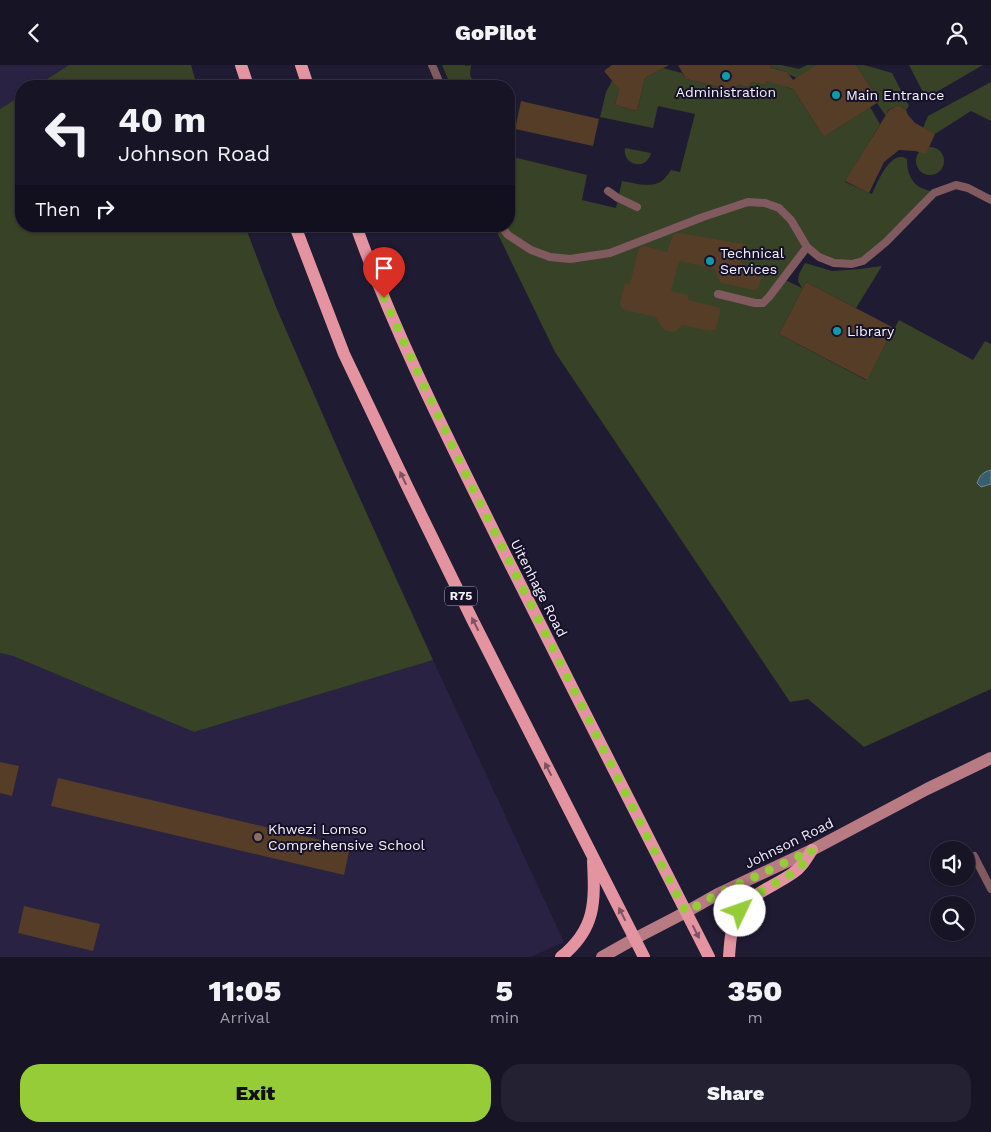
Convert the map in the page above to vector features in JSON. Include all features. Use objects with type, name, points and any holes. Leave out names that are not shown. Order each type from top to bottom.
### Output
[{"type":"main road","points":[[241,65],[246,80]]},
{"type":"main road","points":[[301,65],[306,80]]},
{"type":"main road","name":"R75","points":[[297,232],[344,354],[473,621],[644,957]]},
{"type":"main road","name":"Uitenhage Road","points":[[358,232],[396,324],[472,487],[709,957]]},
{"type":"main road","points":[[729,957],[734,922],[740,911],[763,890],[793,873],[803,864],[812,850]]},
{"type":"main road","points":[[560,957],[569,951],[586,928],[592,909],[594,892],[592,856]]},
{"type":"street","name":"Johnson Road","points":[[602,957],[718,894],[812,850],[927,789],[991,758]]},
{"type":"lane","points":[[432,65],[438,80]]},
{"type":"lane","points":[[506,232],[531,249],[550,257],[570,259],[610,253],[748,202],[764,203],[779,208],[791,220],[807,247],[819,257],[834,263],[852,264],[863,261],[886,242],[934,193],[956,185],[968,188],[991,200]]},
{"type":"lane","points":[[608,191],[637,207]]},
{"type":"lane","points":[[718,294],[755,303],[763,303],[807,247]]},
{"type":"lane","points":[[975,858],[991,889]]},
{"type":"shaded area","points":[[0,65],[69,65],[45,80],[15,80],[15,100],[0,109]]},
{"type":"shaded area","name":"Khwezi Lomso Comprehensive School","points":[[0,653],[13,656],[194,732],[433,660],[564,942],[531,957],[0,957]]},
{"type":"green space","points":[[69,65],[191,65],[195,80],[45,80]]},
{"type":"green space","points":[[442,65],[471,65],[470,75],[472,80],[448,80]]},
{"type":"green space","points":[[771,65],[799,69],[807,65],[816,65],[797,78],[787,72],[770,68]]},
{"type":"green space","points":[[856,65],[864,65],[892,73],[909,106],[906,110],[899,105],[888,110],[886,116],[877,103],[880,101]]},
{"type":"green space","points":[[909,65],[983,65],[926,98]]},
{"type":"green space","points":[[663,68],[682,73],[686,79],[732,90],[738,85],[748,87],[752,82],[766,85],[768,79],[783,82],[786,87],[793,89],[824,137],[870,107],[880,124],[845,182],[872,194],[885,168],[895,158],[901,157],[907,159],[907,166],[912,181],[934,193],[863,261],[834,263],[807,247],[783,279],[802,288],[798,281],[799,274],[805,263],[832,271],[882,266],[856,308],[806,282],[779,334],[866,380],[899,320],[973,360],[985,341],[991,344],[991,689],[864,747],[808,699],[790,702],[555,352],[497,232],[515,232],[515,157],[587,175],[582,200],[616,208],[622,181],[643,185],[654,184],[663,180],[671,170],[680,172],[695,114],[658,106],[653,128],[600,117],[606,92],[612,81],[623,73],[615,105],[637,111],[645,78]]},
{"type":"green space","points":[[991,82],[991,121],[971,111],[935,134],[923,128],[928,116]]},
{"type":"green space","points":[[15,100],[15,232],[247,232],[276,307],[433,660],[194,732],[13,656],[0,653],[0,109]]},
{"type":"green space","points":[[930,147],[940,151],[944,161],[940,171],[930,175],[920,171],[916,161],[920,151]]},
{"type":"green space","points":[[625,148],[651,153],[644,163],[635,164],[627,159]]},
{"type":"water","points":[[991,470],[991,484],[981,487],[977,483],[979,478]]},
{"type":"building","points":[[612,65],[669,65],[645,78],[637,111],[615,105],[619,89],[604,71]]},
{"type":"building","name":"Main Entrance","points":[[678,65],[771,65],[770,68],[787,72],[793,80],[816,65],[856,65],[880,101],[824,137],[793,89],[767,81],[766,85],[752,82],[748,87],[738,85],[732,90],[686,79]]},
{"type":"building","points":[[521,101],[599,119],[593,146],[515,129]]},
{"type":"building","name":"Main Entrance","points":[[899,105],[906,110],[915,123],[935,134],[926,154],[899,150],[884,162],[869,193],[845,181],[889,110]]},
{"type":"building","points":[[678,233],[745,244],[740,263],[759,268],[757,276],[762,277],[759,287],[755,290],[721,283],[714,269],[679,261],[671,291],[689,295],[688,300],[721,308],[716,329],[710,331],[682,325],[672,332],[664,330],[656,317],[622,309],[620,303],[625,283],[630,284],[639,248],[644,246],[667,252],[673,235]]},
{"type":"building","name":"Library","points":[[806,282],[894,328],[867,380],[779,334]]},
{"type":"building","points":[[0,762],[19,766],[12,796],[0,793]]},
{"type":"building","points":[[58,778],[350,847],[344,875],[51,806]]},
{"type":"building","points":[[24,906],[100,924],[93,951],[18,933]]},
{"type":"place","name":"Administration","points":[[726,76]]},
{"type":"place","name":"Main Entrance","points":[[836,95]]},
{"type":"place","name":"Technical Services","points":[[710,261]]},
{"type":"place","name":"Library","points":[[837,331]]},
{"type":"place","name":"Khwezi Lomso Comprehensive School","points":[[258,837]]},
{"type":"route","points":[[384,298],[472,487],[686,912],[718,894],[812,850],[803,864],[793,873],[763,890],[740,911]]}]
